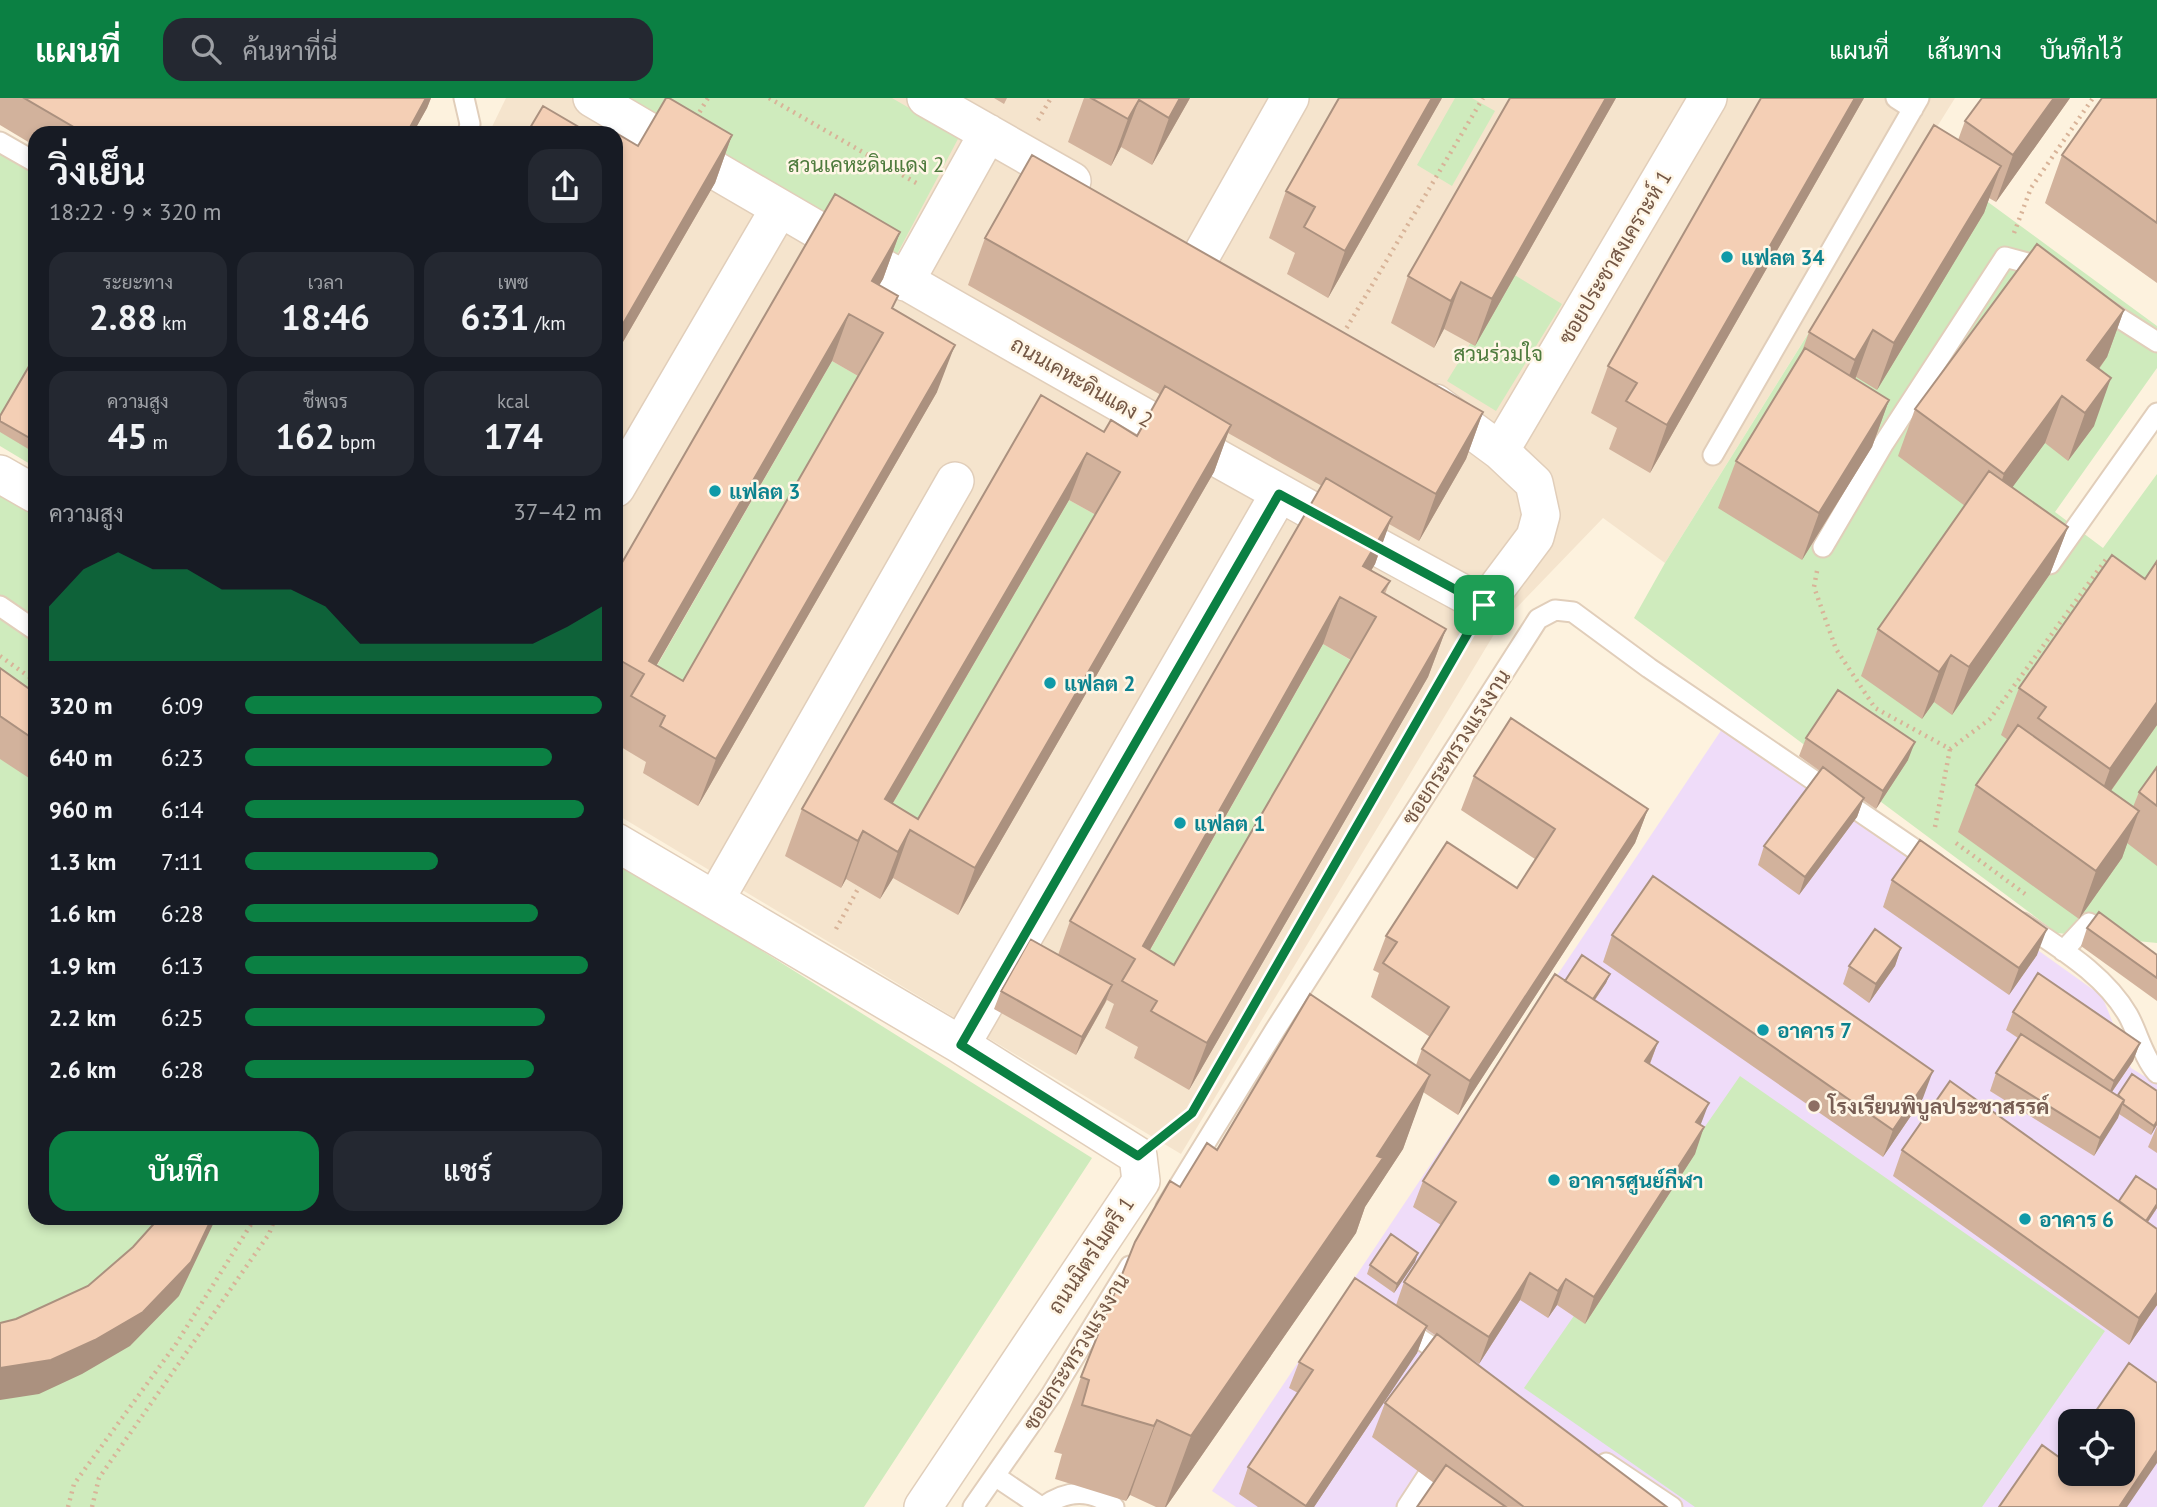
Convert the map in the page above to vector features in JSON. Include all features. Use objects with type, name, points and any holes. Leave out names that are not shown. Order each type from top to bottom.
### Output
[{"type":"street","name":"ถนนเคหะดินแดง 2","points":[[592,98],[905,282],[1279,494],[1484,605]]},
{"type":"street","points":[[926,98],[1105,199]]},
{"type":"street","points":[[1201,254],[1290,98]]},
{"type":"street","name":"ซอยประชาสงเคราะห์ 1","points":[[1500,452],[1708,98]]},
{"type":"street","points":[[905,282],[988,133]]},
{"type":"street","points":[[623,476],[779,209]]},
{"type":"street","points":[[1410,384],[1500,452],[1534,483],[1541,515],[1535,537],[1484,605]]},
{"type":"street","points":[[0,474],[28,490]]},
{"type":"street","points":[[715,900],[955,481]]},
{"type":"street","points":[[961,1045],[1279,494]]},
{"type":"street","points":[[623,846],[961,1045],[1138,1156]]},
{"type":"street","name":"ถนนมิตรไมตรี 1","points":[[923,1507],[1141,1181],[1138,1156]]},
{"type":"lane","points":[[464,98],[470,126]]},
{"type":"lane","points":[[1713,455],[1910,102]]},
{"type":"lane","points":[[0,142],[28,158]]},
{"type":"lane","points":[[1823,547],[1884,443],[2005,257],[2035,265],[2157,342]]},
{"type":"lane","points":[[2050,565],[2157,412]]},
{"type":"lane","points":[[0,606],[28,625]]},
{"type":"lane","name":"ซอยกระทรวงแรงงาน","points":[[1159,1218],[1275,1030],[1538,619],[1555,610],[1573,612],[1649,668],[1948,872]]},
{"type":"lane","points":[[2006,912],[2063,951],[2112,992],[2128,1015],[2157,1073]]},
{"type":"lane","points":[[2063,951],[2089,923],[2123,948]]},
{"type":"lane","name":"ซอยกระทรวงแรงงาน","points":[[973,1507],[1051,1395],[1138,1254]]},
{"type":"lane","points":[[1378,1311],[1466,1370]]},
{"type":"lane","points":[[1407,1507],[1451,1440]]},
{"type":"lane","points":[[1587,1451],[1617,1478],[1672,1507]]},
{"type":"lane","points":[[995,1476],[1042,1507],[1056,1497],[1072,1493],[1089,1493],[1114,1507]]},
{"type":"path","points":[[769,98],[949,202]]},
{"type":"path","points":[[1343,334],[1483,98]]},
{"type":"path","points":[[2005,257],[2031,188],[2093,98]]},
{"type":"path","points":[[2072,534],[2117,565]]},
{"type":"path","points":[[1823,547],[1814,587],[1836,649],[1875,708],[1950,749]]},
{"type":"path","points":[[2034,901],[1934,826],[1950,749],[1990,719],[2107,558]]},
{"type":"path","points":[[1254,1006],[1484,605]]},
{"type":"path","points":[[0,656],[28,676]]},
{"type":"path","points":[[817,961],[859,887]]},
{"type":"path","points":[[1138,1156],[1192,1113]]},
{"type":"path","points":[[68,1507],[74,1484],[176,1344],[251,1225]]},
{"type":"path","points":[[92,1507],[99,1478],[269,1234],[272,1225]]},
{"type":"shaded area","points":[[506,98],[1955,98],[1665,563],[1603,518],[1499,626],[1181,1154],[623,818],[623,126],[492,126]]},
{"type":"shaded area","name":"โรงเรียนพิบูลประชาสรรค์","points":[[1724,726],[2102,996],[2131,1068],[2157,1084],[2157,1507],[1236,1507],[1212,1491]]},
{"type":"green space","name":"สวนเคหะดินแดง 2","points":[[618,98],[892,98],[959,137],[895,258]]},
{"type":"green space","points":[[1455,98],[1472,98],[1495,111],[1452,186],[1417,165]]},
{"type":"green space","points":[[0,135],[28,152],[28,463],[0,446]]},
{"type":"green space","points":[[1921,153],[2157,326],[2157,368],[2055,512],[2103,548],[2157,474],[2157,943],[2057,933],[1634,618],[1665,563]]},
{"type":"green space","name":"สวนร่วมใจ","points":[[1513,274],[1562,304],[1496,411],[1447,381]]},
{"type":"green space","points":[[832,361],[865,380],[666,728],[632,709]]},
{"type":"green space","points":[[0,471],[28,489],[28,1225],[623,1225],[623,863],[1092,1158],[864,1507],[0,1507]]},
{"type":"green space","points":[[1069,500],[1103,519],[901,866],[868,846]]},
{"type":"green space","points":[[1323,644],[1359,665],[1157,1012],[1126,993]]},
{"type":"green space","points":[[1740,1076],[2105,1331],[1982,1507],[1695,1507],[1524,1388]]},
{"type":"building","points":[[24,98],[426,98],[411,126],[72,126]]},
{"type":"building","points":[[666,98],[732,135],[623,324],[623,137],[638,146]]},
{"type":"building","points":[[1091,98],[1180,98],[1169,118],[1139,100],[1128,119]]},
{"type":"building","points":[[1339,98],[1432,98],[1345,251],[1304,227],[1315,207],[1286,191]]},
{"type":"building","points":[[1510,98],[1606,98],[1492,299],[1461,282],[1451,301],[1408,276]]},
{"type":"building","name":"แฟลต 34","points":[[1761,98],[1855,98],[1667,425],[1626,401],[1637,383],[1608,366]]},
{"type":"building","points":[[1982,98],[2054,98],[2013,155],[1965,121]]},
{"type":"building","points":[[2102,98],[2157,98],[2157,223],[2062,155]]},
{"type":"building","points":[[543,106],[577,126],[531,126]]},
{"type":"building","points":[[1934,125],[2001,166],[1894,343],[1873,330],[1855,360],[1809,332]]},
{"type":"building","points":[[1032,155],[1483,412],[1436,494],[985,238]]},
{"type":"building","name":"แฟลต 3","points":[[835,194],[900,232],[872,281],[898,296],[892,308],[955,345],[716,759],[660,726],[665,716],[631,696],[644,674],[623,662],[623,561]],"holes":[[[849,314],[883,333],[683,681],[649,661]]]},
{"type":"building","points":[[2037,244],[2124,310],[2087,360],[2111,378],[2085,413],[2062,396],[2004,474],[1915,409]]},
{"type":"building","points":[[1805,348],[1889,400],[1819,513],[1736,461]]},
{"type":"building","points":[[28,368],[28,437],[0,421],[0,416]]},
{"type":"building","name":"แฟลต 2","points":[[1165,386],[1231,425],[975,868],[910,830],[898,852],[863,831],[858,841],[802,809],[1041,395],[1104,432],[1111,420],[1137,436]],"holes":[[[1087,453],[1120,472],[918,819],[885,799]]]},
{"type":"building","points":[[1989,471],[2068,527],[1969,667],[1951,655],[1939,672],[1878,629]]},
{"type":"building","name":"แฟลต 1","points":[[1326,478],[1392,517],[1363,566],[1390,581],[1382,592],[1446,629],[1207,1043],[1151,1011],[1157,1001],[1122,981],[1135,959],[1070,921]],"holes":[[[1340,597],[1376,617],[1174,965],[1143,946]]]},
{"type":"building","points":[[2112,555],[2145,579],[2157,561],[2157,702],[2110,769],[2038,718],[2046,707],[2019,688]]},
{"type":"building","points":[[0,668],[28,688],[28,735],[0,716]]},
{"type":"building","points":[[1838,690],[1915,742],[1883,791],[1806,738]]},
{"type":"building","points":[[1511,718],[1648,809],[1470,1081],[1422,1049],[1449,1007],[1383,963],[1397,942],[1386,936],[1447,842],[1517,888],[1555,829],[1474,776]]},
{"type":"building","points":[[2018,725],[2139,811],[2096,871],[1976,785]]},
{"type":"building","points":[[1823,767],[1864,798],[1805,877],[1764,846]]},
{"type":"building","points":[[2157,767],[2157,806],[2139,792]]},
{"type":"building","points":[[1920,840],[2047,929],[2019,968],[1892,880]]},
{"type":"building","points":[[1653,876],[1933,1071],[1893,1130],[1612,935]]},
{"type":"building","points":[[2099,912],[2157,955],[2157,978],[2087,928]]},
{"type":"building","points":[[1875,929],[1901,948],[1876,984],[1849,966]]},
{"type":"building","points":[[1030,939],[1112,985],[1082,1037],[1001,991]]},
{"type":"building","points":[[1582,955],[1610,974],[1593,999],[1565,981]]},
{"type":"building","points":[[2038,973],[2140,1043],[2114,1081],[2013,1012]]},
{"type":"building","name":"อาคารศูนย์กีฬา","points":[[1555,974],[1658,1042],[1645,1061],[1709,1103],[1696,1122],[1704,1127],[1594,1297],[1566,1279],[1558,1291],[1530,1273],[1489,1337],[1404,1282],[1456,1202],[1423,1181]]},
{"type":"building","points":[[1310,994],[1430,1075],[1377,1156],[1383,1158],[1191,1436],[1157,1420],[1154,1426],[1082,1405],[1089,1380],[1081,1377],[1135,1242],[1170,1181],[1180,1187],[1207,1143],[1217,1150]]},
{"type":"building","points":[[2021,1034],[2124,1100],[2100,1138],[1996,1073]]},
{"type":"building","points":[[2132,1074],[2157,1091],[2157,1121],[2154,1126],[2123,1104],[2124,1100],[2118,1095]]},
{"type":"building","name":"อาคาร 6","points":[[1950,1081],[2157,1229],[2157,1292],[2139,1318],[1902,1150]]},
{"type":"building","points":[[2136,1176],[2157,1190],[2157,1204],[2146,1221],[2119,1201]]},
{"type":"building","points":[[153,1225],[209,1225],[191,1262],[143,1312],[95,1340],[51,1360],[0,1368],[0,1323],[16,1319],[88,1286],[133,1247]]},
{"type":"building","points":[[1391,1234],[1418,1253],[1397,1284],[1370,1265]]},
{"type":"building","points":[[1355,1278],[1427,1326],[1306,1506],[1248,1467],[1313,1370],[1299,1362]]},
{"type":"building","points":[[1437,1334],[1667,1507],[1524,1507],[1385,1403]]},
{"type":"building","points":[[2129,1363],[2157,1383],[2157,1450],[2135,1483],[2135,1409],[2097,1409]]},
{"type":"building","points":[[2042,1445],[2058,1456],[2058,1486],[2133,1486],[2119,1507],[1999,1507]]},
{"type":"building","points":[[1446,1465],[1506,1507],[1417,1507]]},
{"type":"place","name":"แฟลต 34","points":[[1727,257]]},
{"type":"place","name":"แฟลต 3","points":[[715,491]]},
{"type":"place","name":"แฟลต 2","points":[[1050,683]]},
{"type":"place","name":"แฟลต 1","points":[[1180,823]]},
{"type":"place","name":"อาคาร 7","points":[[1763,1030]]},
{"type":"place","name":"โรงเรียนพิบูลประชาสรรค์","points":[[1814,1106]]},
{"type":"place","name":"อาคารศูนย์กีฬา","points":[[1554,1180]]},
{"type":"place","name":"อาคาร 6","points":[[2025,1219]]},
{"type":"route","points":[[1279,494],[1484,605],[1192,1113],[1138,1156],[961,1045],[1279,494]]}]
